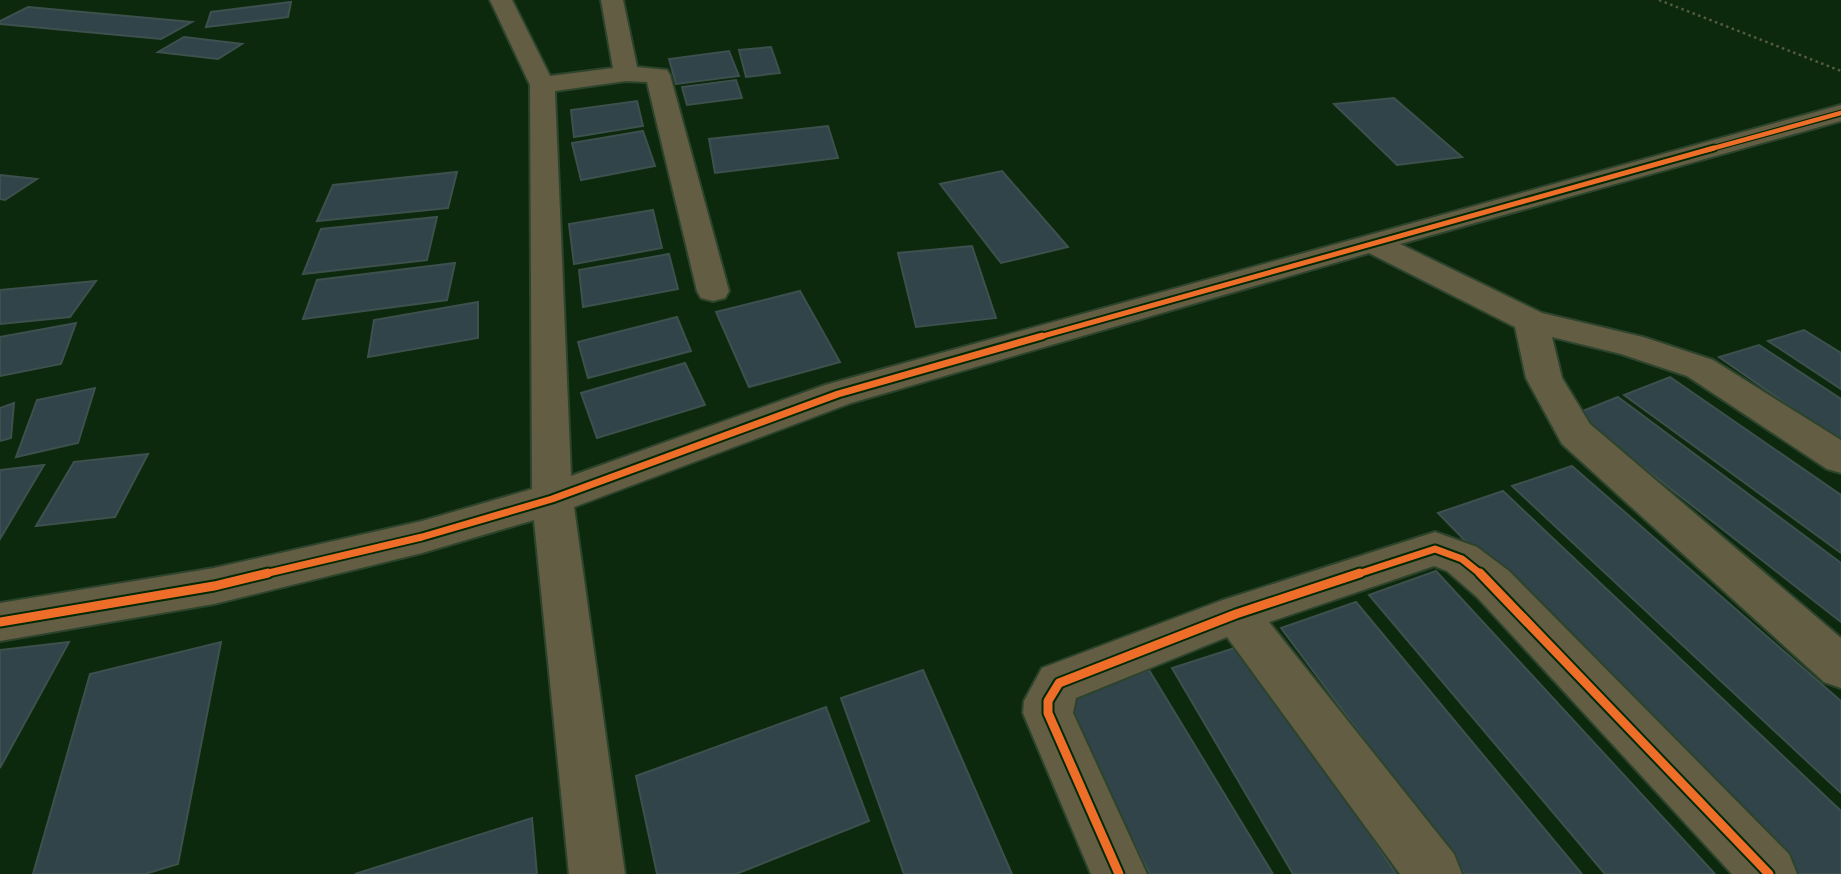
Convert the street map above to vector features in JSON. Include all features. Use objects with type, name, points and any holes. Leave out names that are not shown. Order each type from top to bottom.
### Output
[{"type":"street","points":[[501,0],[542,85],[552,499],[597,874]]},
{"type":"street","points":[[612,0],[626,74]]},
{"type":"street","points":[[542,85],[626,74],[655,74],[660,77],[713,291]]},
{"type":"street","points":[[0,622],[214,586],[422,537],[552,499],[838,394],[1372,242],[1841,113]]},
{"type":"street","points":[[1372,242],[1531,321],[1674,356],[1700,368],[1841,459]]},
{"type":"street","points":[[1531,321],[1544,378],[1576,434],[1841,667]]},
{"type":"street","points":[[1119,874],[1048,713],[1048,701],[1059,683],[1068,677],[1236,614],[1406,556],[1436,549],[1462,559],[1493,584],[1769,874]]},
{"type":"street","points":[[1236,614],[1434,874]]},
{"type":"path","points":[[1659,0],[1841,71]]},
{"type":"building","points":[[291,2],[288,17],[206,27],[211,12]]},
{"type":"building","points":[[28,7],[192,22],[161,39],[0,24],[0,21]]},
{"type":"building","points":[[184,37],[242,44],[218,59],[158,52]]},
{"type":"building","points":[[771,47],[780,73],[746,77],[739,50]]},
{"type":"building","points":[[729,51],[739,76],[676,84],[669,59]]},
{"type":"building","points":[[736,80],[742,98],[687,105],[682,87]]},
{"type":"building","points":[[1394,98],[1462,157],[1397,165],[1334,104]]},
{"type":"building","points":[[637,101],[643,126],[574,137],[571,110]]},
{"type":"building","points":[[828,126],[838,158],[715,173],[709,139]]},
{"type":"building","points":[[643,131],[655,166],[581,180],[572,143]]},
{"type":"building","points":[[1002,171],[1068,247],[1001,263],[940,184]]},
{"type":"building","points":[[457,172],[448,208],[317,221],[333,185]]},
{"type":"building","points":[[0,175],[37,179],[5,200],[0,199]]},
{"type":"building","points":[[653,210],[662,248],[574,264],[569,224]]},
{"type":"building","points":[[437,217],[427,260],[303,274],[321,229]]},
{"type":"building","points":[[972,246],[996,318],[916,327],[898,253]]},
{"type":"building","points":[[669,254],[678,289],[583,307],[579,270]]},
{"type":"building","points":[[455,263],[447,300],[303,319],[317,280]]},
{"type":"building","points":[[96,281],[70,317],[0,324],[0,290]]},
{"type":"building","points":[[800,291],[840,362],[749,387],[716,312]]},
{"type":"building","points":[[478,302],[478,338],[368,357],[374,320]]},
{"type":"building","points":[[677,317],[691,351],[588,378],[578,342]]},
{"type":"building","points":[[76,323],[61,364],[0,376],[0,337]]},
{"type":"building","points":[[1804,330],[1841,353],[1841,389],[1768,341]]},
{"type":"building","points":[[1759,345],[1841,399],[1841,442],[1719,357]]},
{"type":"building","points":[[685,363],[705,405],[597,438],[581,393]]},
{"type":"building","points":[[1670,377],[1841,495],[1841,553],[1624,395]]},
{"type":"building","points":[[95,388],[78,443],[16,457],[37,400]]},
{"type":"building","points":[[1618,397],[1841,563],[1841,622],[1575,414]]},
{"type":"building","points":[[14,403],[11,438],[0,441],[0,408]]},
{"type":"building","points":[[148,454],[115,517],[36,526],[74,462]]},
{"type":"building","points":[[44,465],[0,539],[0,470]]},
{"type":"building","points":[[1572,466],[1841,701],[1841,793],[1512,486]]},
{"type":"building","points":[[1503,491],[1841,811],[1841,874],[1790,874],[1438,513]]},
{"type":"building","points":[[1436,571],[1715,874],[1605,874],[1369,595]]},
{"type":"building","points":[[1356,602],[1582,874],[1465,874],[1281,628]]},
{"type":"building","points":[[69,642],[0,768],[0,650]]},
{"type":"building","points":[[221,642],[178,864],[145,874],[33,874],[90,674]]},
{"type":"building","points":[[1244,645],[1396,874],[1293,874],[1172,668]]},
{"type":"building","points":[[923,670],[1012,874],[904,874],[841,698]]},
{"type":"building","points":[[1149,670],[1273,874],[1150,874],[1060,701]]},
{"type":"building","points":[[826,707],[869,821],[736,874],[657,874],[636,776]]},
{"type":"building","points":[[532,818],[537,874],[355,874]]},
{"type":"cycle path","points":[[0,622],[214,586],[422,537],[552,499],[838,394],[1401,234],[1841,113]]},
{"type":"cycle path","points":[[1119,874],[1048,713],[1048,701],[1059,683],[1236,614],[1435,549],[1462,559],[1493,584],[1769,874]]}]
